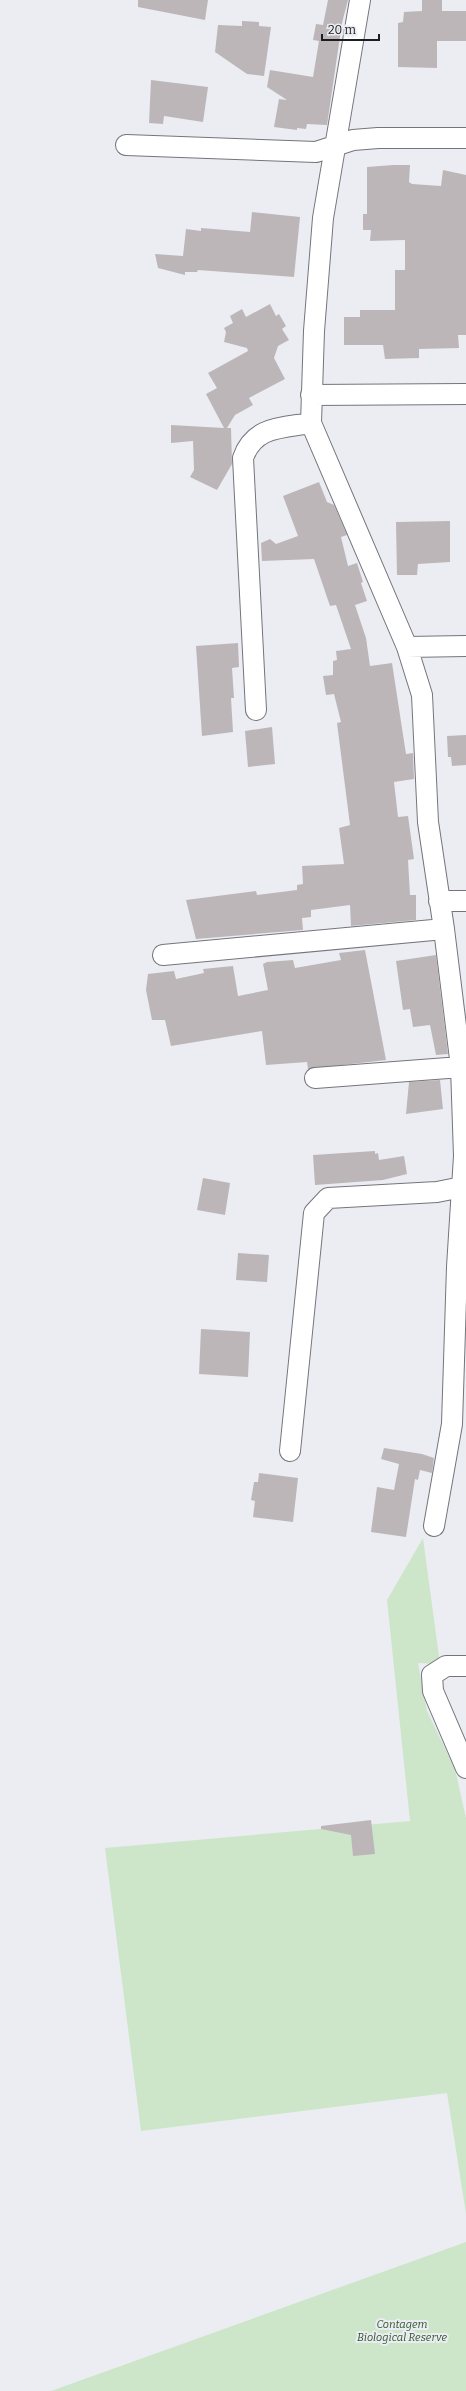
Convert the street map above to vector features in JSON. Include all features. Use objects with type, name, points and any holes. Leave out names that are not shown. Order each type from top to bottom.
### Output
[{"type":"street","points":[[360,0],[323,218],[319,252],[311,395],[311,423],[407,647],[422,695],[428,822],[444,929],[461,1067],[465,1156],[457,1267],[459,1424],[434,1526]]},
{"type":"street","points":[[126,145],[316,152],[336,145],[378,138],[466,138]]},
{"type":"street","points":[[311,395],[466,394]]},
{"type":"street","points":[[256,710],[243,458],[254,438],[263,432],[311,423]]},
{"type":"street","points":[[407,647],[466,646]]},
{"type":"street","points":[[439,902],[466,901]]},
{"type":"street","points":[[163,955],[444,929]]},
{"type":"street","points":[[315,1078],[461,1067]]},
{"type":"street","points":[[290,1451],[314,1213],[328,1198],[437,1192],[462,1187]]},
{"type":"street","points":[[466,1666],[446,1666],[432,1675],[433,1691],[466,1768]]},
{"type":"green space","points":[[423,1538],[440,1664],[418,1663],[427,1711],[455,1769],[466,1818],[466,2214],[447,2093],[141,2131],[105,1848],[410,1821],[387,1600]]},
{"type":"green space","name":"Contagem Biological Reserve","points":[[466,2242],[466,2391],[51,2391]]},
{"type":"building","points":[[138,0],[208,0],[205,20],[138,7]]},
{"type":"building","points":[[328,0],[348,0],[342,23],[327,125],[307,124],[306,129],[297,128],[297,130],[274,127],[279,99],[287,100],[267,87],[270,70],[313,77],[319,41],[313,40],[316,24],[323,25]]},
{"type":"building","points":[[422,0],[442,0],[442,11],[466,11],[466,41],[437,41],[437,68],[398,67],[398,23],[403,22],[404,12],[422,11]]},
{"type":"building","points":[[242,21],[259,22],[259,26],[271,27],[264,76],[247,74],[215,52],[218,25],[242,26]]},
{"type":"building","points":[[151,80],[208,87],[203,122],[164,116],[163,124],[149,123]]},
{"type":"building","points":[[410,165],[409,182],[412,184],[441,186],[443,170],[466,175],[466,335],[458,335],[459,348],[419,349],[419,358],[385,359],[383,345],[344,345],[344,317],[360,317],[360,310],[395,310],[395,270],[405,270],[405,240],[370,241],[371,230],[363,230],[363,214],[367,214],[367,167]]},
{"type":"building","points":[[252,212],[300,217],[294,277],[198,270],[197,272],[185,272],[185,275],[158,268],[155,254],[183,256],[186,229],[201,231],[201,228],[250,232]]},
{"type":"building","points":[[270,304],[276,316],[279,314],[286,326],[282,329],[289,340],[278,346],[274,358],[285,379],[249,398],[253,405],[235,415],[227,428],[231,428],[232,464],[217,490],[190,477],[194,470],[193,441],[171,443],[171,425],[224,428],[206,394],[217,388],[208,373],[248,351],[247,348],[224,342],[226,332],[224,328],[233,323],[230,316],[242,309],[246,317]]},
{"type":"building","points":[[319,482],[327,502],[334,505],[347,535],[341,537],[348,566],[357,563],[363,582],[361,583],[367,601],[355,605],[366,638],[370,666],[392,663],[406,754],[413,753],[414,779],[394,782],[398,817],[408,816],[414,859],[408,860],[410,895],[416,895],[416,920],[351,926],[350,905],[311,910],[311,917],[302,918],[303,930],[196,939],[186,900],[256,891],[257,895],[297,890],[297,885],[303,884],[302,866],[344,864],[339,828],[350,825],[337,723],[341,722],[334,694],[326,695],[323,676],[333,675],[333,661],[337,660],[336,651],[351,649],[336,605],[330,606],[314,559],[262,561],[261,543],[270,539],[276,544],[298,536],[283,496]]},
{"type":"building","points":[[450,521],[450,562],[418,564],[417,575],[397,575],[396,522]]},
{"type":"building","points":[[238,643],[239,667],[232,668],[234,698],[231,698],[233,732],[202,736],[196,646]]},
{"type":"building","points":[[272,727],[275,764],[248,767],[245,731]]},
{"type":"building","points":[[466,735],[466,765],[452,766],[451,757],[448,757],[447,736]]},
{"type":"building","points":[[365,950],[386,1060],[308,1069],[307,1062],[266,1065],[262,1031],[171,1046],[165,1020],[152,1020],[146,990],[148,974],[174,971],[176,979],[204,973],[203,969],[233,966],[238,996],[268,990],[263,964],[267,962],[293,960],[295,968],[341,960],[339,953]]},
{"type":"building","points":[[436,955],[448,1054],[436,1055],[430,1025],[413,1027],[410,1009],[403,1010],[396,961]]},
{"type":"building","points":[[440,1080],[443,1109],[406,1114],[409,1082]]},
{"type":"building","points":[[375,1151],[375,1154],[378,1153],[379,1160],[404,1156],[407,1174],[383,1180],[315,1185],[313,1155]]},
{"type":"building","points":[[203,1178],[230,1183],[225,1215],[197,1210]]},
{"type":"building","points":[[238,1253],[269,1255],[267,1282],[236,1280]]},
{"type":"building","points":[[201,1329],[250,1332],[248,1377],[199,1374]]},
{"type":"building","points":[[384,1448],[422,1454],[434,1458],[432,1473],[420,1470],[418,1480],[415,1479],[406,1537],[371,1532],[377,1487],[394,1490],[399,1464],[381,1459]]},
{"type":"building","points":[[259,1473],[298,1478],[293,1522],[253,1517],[255,1501],[251,1500],[254,1482],[258,1482]]},
{"type":"building","points":[[371,1820],[375,1854],[353,1856],[351,1835],[321,1829],[321,1826]]}]
